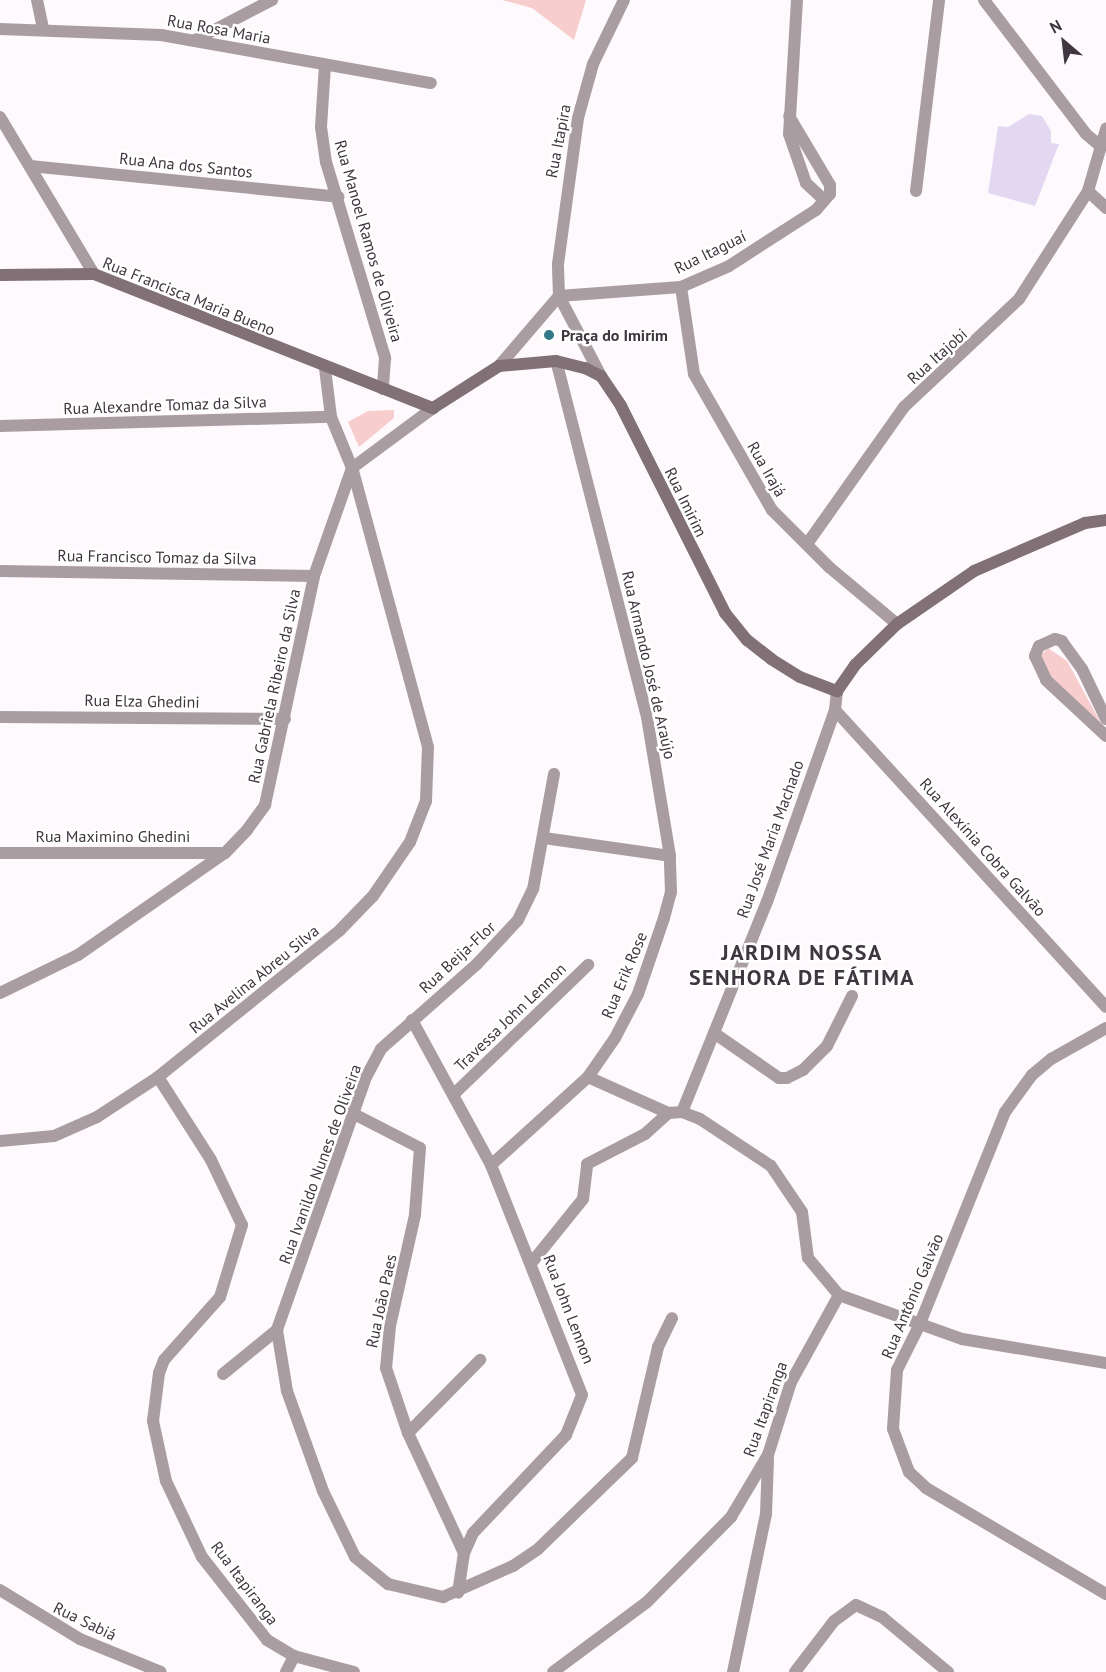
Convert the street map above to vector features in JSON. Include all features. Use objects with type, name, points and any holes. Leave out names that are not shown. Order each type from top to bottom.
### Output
[{"type":"street","points":[[37,0],[43,29]]},
{"type":"street","points":[[195,40],[272,0]]},
{"type":"street","name":"Rua Itapira","points":[[601,376],[559,296],[561,229],[578,118],[593,64],[624,0]]},
{"type":"street","points":[[789,116],[826,175],[830,194],[824,200],[814,195],[798,166],[789,116],[797,0]]},
{"type":"street","points":[[916,191],[939,0]]},
{"type":"street","points":[[984,0],[1086,134],[1099,145]]},
{"type":"street","name":"Rua Rosa Maria","points":[[0,29],[43,29],[195,40],[431,83]]},
{"type":"street","name":"Rua Manoel Ramos de Oliveira","points":[[325,65],[321,127],[338,197],[385,358],[383,389]]},
{"type":"street","points":[[0,117],[94,274]]},
{"type":"street","name":"Rua Itajobi","points":[[807,544],[904,407],[1019,299],[1088,191],[1099,145],[1106,129]]},
{"type":"street","name":"Rua Ana dos Santos","points":[[30,166],[338,197]]},
{"type":"street","points":[[1088,191],[1106,208]]},
{"type":"street","name":"Rua Itaguaí","points":[[559,296],[681,287],[738,260],[824,200]]},
{"type":"street","name":"Rua Francisca Maria Bueno","points":[[0,275],[94,274],[325,368],[433,408]]},
{"type":"street","name":"Rua Irajá","points":[[681,287],[694,374],[772,510],[897,624]]},
{"type":"street","points":[[352,468],[433,408],[499,366],[559,296]]},
{"type":"street","points":[[499,366],[556,361],[601,376]]},
{"type":"street","name":"Rua Armando José de Araújo","points":[[556,361],[647,717],[670,856]]},
{"type":"street","name":"Rua Avelina Abreu Silva","points":[[0,1141],[54,1136],[97,1118],[158,1077],[340,930],[373,896],[410,842],[426,801],[428,747],[352,468],[331,417],[325,368]]},
{"type":"street","name":"Rua Imirim","points":[[601,376],[621,406],[725,613],[747,640],[771,659],[800,677],[837,691]]},
{"type":"street","name":"Rua Alexandre Tomaz da Silva","points":[[0,426],[331,417]]},
{"type":"street","name":"Rua Gabriela Ribeiro da Silva","points":[[0,993],[70,960],[225,853],[265,805],[314,576],[352,468]]},
{"type":"street","points":[[835,710],[837,691],[855,665],[897,624],[974,571],[1085,523],[1106,520]]},
{"type":"street","name":"Rua Francisco Tomaz da Silva","points":[[0,571],[314,576]]},
{"type":"street","points":[[1106,719],[1082,669],[1062,641],[1055,639],[1039,646],[1035,656],[1046,680],[1106,736]]},
{"type":"street","name":"Rua Alexínia Cobra Galvão","points":[[835,710],[1106,1007]]},
{"type":"street","name":"Rua José Maria Machado","points":[[682,1112],[714,1033],[835,710]]},
{"type":"street","name":"Rua Elza Ghedini","points":[[0,717],[285,719]]},
{"type":"street","name":"Rua Beija-Flor","points":[[412,1020],[477,964],[518,920],[533,889],[554,774]]},
{"type":"street","points":[[544,838],[670,856]]},
{"type":"street","name":"Rua Maximino Ghedini","points":[[0,853],[225,853]]},
{"type":"street","name":"Rua Erik Rose","points":[[491,1165],[588,1077],[638,994],[671,892],[670,856]]},
{"type":"street","name":"Travessa John Lennon","points":[[455,1093],[588,965]]},
{"type":"street","points":[[714,1033],[787,1078],[803,1070],[827,1046],[852,996]]},
{"type":"street","name":"Rua John Lennon","points":[[412,1020],[455,1093],[491,1165],[533,1261],[580,1385],[580,1410],[566,1435],[473,1533],[464,1553],[458,1593]]},
{"type":"street","name":"Rua Ivanildo Nunes de Oliveira","points":[[277,1330],[352,1113],[381,1049],[412,1020]]},
{"type":"street","name":"Rua Antônio Galvão","points":[[1106,1028],[1051,1059],[1032,1075],[1005,1112],[920,1326],[897,1370],[893,1429],[909,1473],[926,1488],[1106,1594]]},
{"type":"street","name":"Rua Itapiranga","points":[[158,1077],[211,1160],[242,1225],[220,1297],[164,1360],[159,1373],[153,1393],[158,1455],[178,1513],[202,1557],[267,1640],[294,1656],[354,1672]]},
{"type":"street","points":[[588,1077],[668,1113],[682,1112],[757,1154],[781,1174],[802,1212],[808,1258],[839,1294],[920,1326],[1017,1351],[1105,1360]]},
{"type":"street","name":"Rua João Paes","points":[[352,1113],[420,1148],[415,1215],[387,1344],[390,1389],[464,1553]]},
{"type":"street","points":[[533,1261],[583,1199],[587,1164],[645,1134],[668,1113]]},
{"type":"street","name":"Rua Itapiranga","points":[[553,1672],[647,1602],[706,1546],[731,1517],[768,1455],[791,1382],[839,1294]]},
{"type":"street","points":[[223,1374],[277,1330],[287,1391],[323,1491],[355,1557],[388,1584],[443,1598],[458,1593],[538,1549],[632,1458],[658,1347],[672,1318]]},
{"type":"street","points":[[408,1433],[480,1360]]},
{"type":"street","points":[[733,1672],[766,1514],[768,1455]]},
{"type":"street","name":"Rua Sabiá","points":[[0,1590],[80,1639],[160,1672]]},
{"type":"street","points":[[795,1672],[834,1621],[856,1605],[882,1617],[948,1672]]},
{"type":"street","points":[[286,1672],[294,1656]]},
{"type":"shaded area","points":[[502,0],[586,0],[574,40],[532,8]]},
{"type":"shaded area","points":[[394,410],[394,418],[359,447],[348,422],[368,411]]},
{"type":"shaded area","points":[[1048,648],[1067,661],[1101,723],[1052,680],[1040,657]]},
{"type":"building","points":[[1029,114],[1042,116],[1051,131],[1051,143],[1059,144],[1035,206],[988,193],[998,126],[1008,127]]},
{"type":"place","name":"Praça do Imirim","points":[[549,335]]},
{"type":"district","name":"JARDIM NOSSA SENHORA DE FÁTIMA","points":[[802,964]]}]
